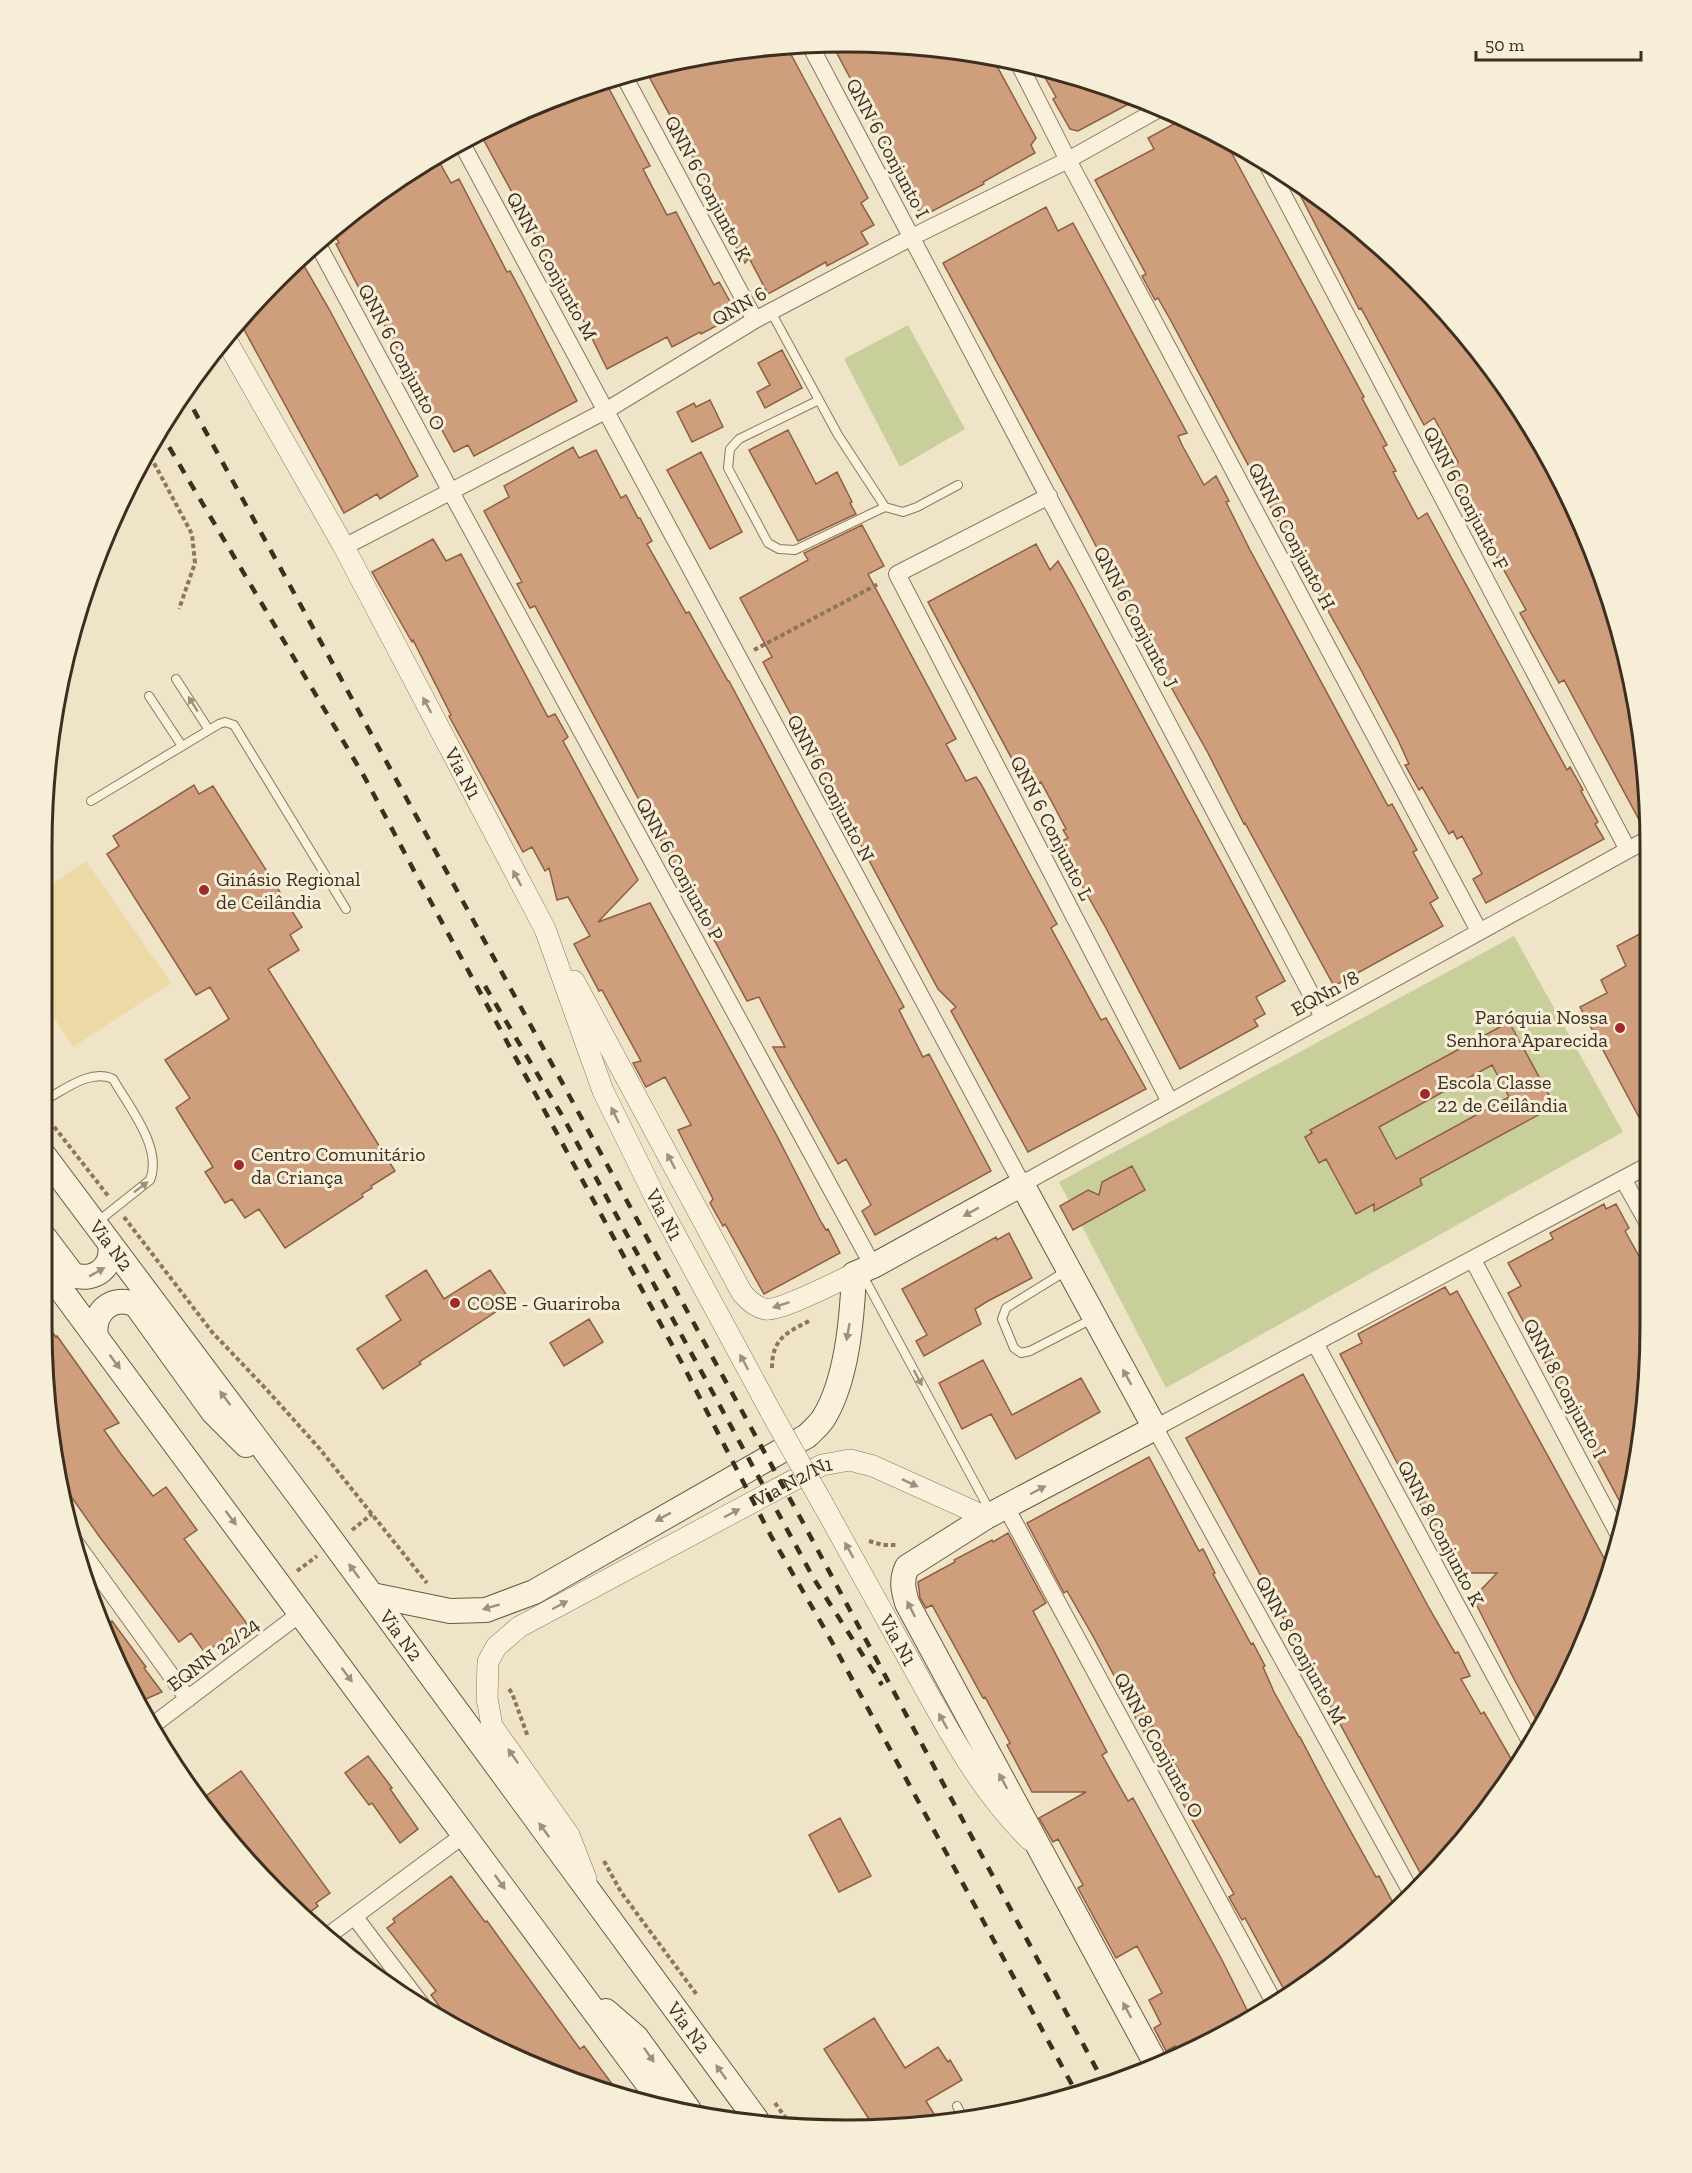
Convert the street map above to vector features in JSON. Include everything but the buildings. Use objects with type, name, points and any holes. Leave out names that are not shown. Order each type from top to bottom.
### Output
[{"type":"main road","name":"Via N2","points":[[52,1166],[302,1500],[753,2115]]},
{"type":"main road","points":[[372,1595],[450,1611],[486,1610],[534,1592],[807,1436],[822,1420],[835,1394],[863,1270],[1022,1184],[1155,1428],[994,1513],[908,1567],[903,1577],[903,1589],[907,1603],[1041,1851]]},
{"type":"main road","points":[[52,1247],[73,1275],[79,1277],[93,1276],[106,1267],[111,1252],[110,1244]]},
{"type":"main road","points":[[52,1278],[658,2097]]},
{"type":"main road","points":[[96,1337],[97,1319],[108,1305],[122,1301],[136,1305],[213,1412],[302,1500]]},
{"type":"main road","name":"Via N1","points":[[1041,1851],[1153,2059]]},
{"type":"main road","points":[[576,1986],[636,2037],[683,2103]]},
{"type":"street","name":"QNN 6 Conjunto I","points":[[814,53],[912,237]]},
{"type":"street","name":"QNN 6 Conjunto H","points":[[1024,74],[1068,160],[1479,931]]},
{"type":"street","name":"QNN 6 Conjunto K","points":[[628,84],[755,320]]},
{"type":"street","name":"QNN 6","points":[[344,547],[607,410],[755,320],[912,237],[1068,160],[1152,114]]},
{"type":"street","name":"QNN 6 Conjunto M","points":[[465,150],[607,410]]},
{"type":"street","name":"QNN 6 Conjunto F","points":[[1274,178],[1628,850]]},
{"type":"street","name":"QNN 6 Conjunto J","points":[[912,237],[1323,1017]]},
{"type":"street","name":"QNN 6 Conjunto O","points":[[321,251],[451,492]]},
{"type":"street","name":"Via N1","points":[[230,346],[344,547],[545,930],[603,1091],[658,1203],[772,1414],[954,1741],[982,1785],[1013,1824],[1041,1851]]},
{"type":"street","name":"QNN 6 Conjunto N","points":[[607,410],[738,659],[1022,1184]]},
{"type":"street","name":"QNN 6 Conjunto P","points":[[451,492],[863,1270]]},
{"type":"street","points":[[897,574],[1049,496]]},
{"type":"street","name":"QNN 6 Conjunto L","points":[[897,574],[1170,1102]]},
{"type":"street","name":"EQNn /8","points":[[1022,1184],[1640,843]]},
{"type":"street","points":[[545,930],[599,1024],[742,1293],[752,1303],[766,1310],[780,1307],[863,1270]]},
{"type":"street","points":[[1155,1428],[1640,1170]]},
{"type":"street","points":[[1623,1179],[1640,1209]]},
{"type":"street","name":"QNN 8 Conjunto I","points":[[1473,1260],[1614,1525]]},
{"type":"street","name":"QNN 8 Conjunto K","points":[[1315,1343],[1526,1735]]},
{"type":"street","name":"QNN 8 Conjunto M","points":[[1155,1428],[1408,1887]]},
{"type":"street","name":"Via N2/N1","points":[[593,1897],[569,1835],[492,1726],[487,1698],[486,1669],[496,1647],[519,1627],[822,1465],[850,1460],[873,1466],[994,1513]]},
{"type":"street","name":"QNN 8 Conjunto O","points":[[994,1513],[1271,1997]]},
{"type":"street","points":[[89,1562],[188,1699]]},
{"type":"street","name":"EQNN 22/24","points":[[158,1722],[301,1613]]},
{"type":"street","points":[[333,1932],[465,1834]]},
{"type":"street","points":[[354,1916],[411,1990]]},
{"type":"lane","points":[[771,312],[838,435],[885,507]]},
{"type":"lane","points":[[819,400],[739,439],[730,449],[728,468],[768,543],[779,549],[795,550],[885,507],[903,512],[958,485]]},
{"type":"lane","points":[[176,679],[209,730]]},
{"type":"lane","points":[[149,696],[182,746]]},
{"type":"lane","points":[[91,801],[219,724],[234,725],[346,909]]},
{"type":"lane","points":[[52,1096],[88,1078],[106,1076],[113,1079],[150,1143],[154,1161],[150,1180],[95,1223]]},
{"type":"lane","points":[[1068,1269],[1006,1308],[1002,1319],[1014,1348],[1021,1353],[1030,1351],[1095,1317]]},
{"type":"lane","points":[[863,1270],[994,1513]]},
{"type":"lane","points":[[957,2106],[960,2112]]},
{"type":"path","points":[[153,461],[192,534],[195,563],[179,609]]},
{"type":"path","points":[[738,659],[897,574]]},
{"type":"path","points":[[774,1375],[772,1361],[779,1340],[814,1318]]},
{"type":"path","points":[[864,1538],[883,1545],[895,1546],[906,1542]]},
{"type":"green space","points":[[908,325],[965,429],[900,467],[844,359]]},
{"type":"green space","points":[[1514,936],[1623,1132],[1166,1388],[1059,1182]]},
{"type":"sand","points":[[86,861],[171,983],[73,1047],[52,1014],[52,884]]},
{"type":"railway","points":[[189,401],[801,1519],[1101,2078]]},
{"type":"railway","points":[[165,440],[365,778],[683,1365],[771,1536],[827,1633],[1073,2086]]},
{"type":"railway","points":[[485,986],[563,1117],[814,1579],[882,1685]]},
{"type":"place","name":"Ginásio Regional de Ceilândia","points":[[204,890]]},
{"type":"place","name":"Paróquia Nossa Senhora Aparecida","points":[[1620,1028]]},
{"type":"place","name":"Escola Classe 22 de Ceilândia","points":[[1425,1094]]},
{"type":"place","name":"Centro Comunitário da Criança","points":[[239,1165]]},
{"type":"place","name":"COSE - Guariroba","points":[[455,1303]]}]
